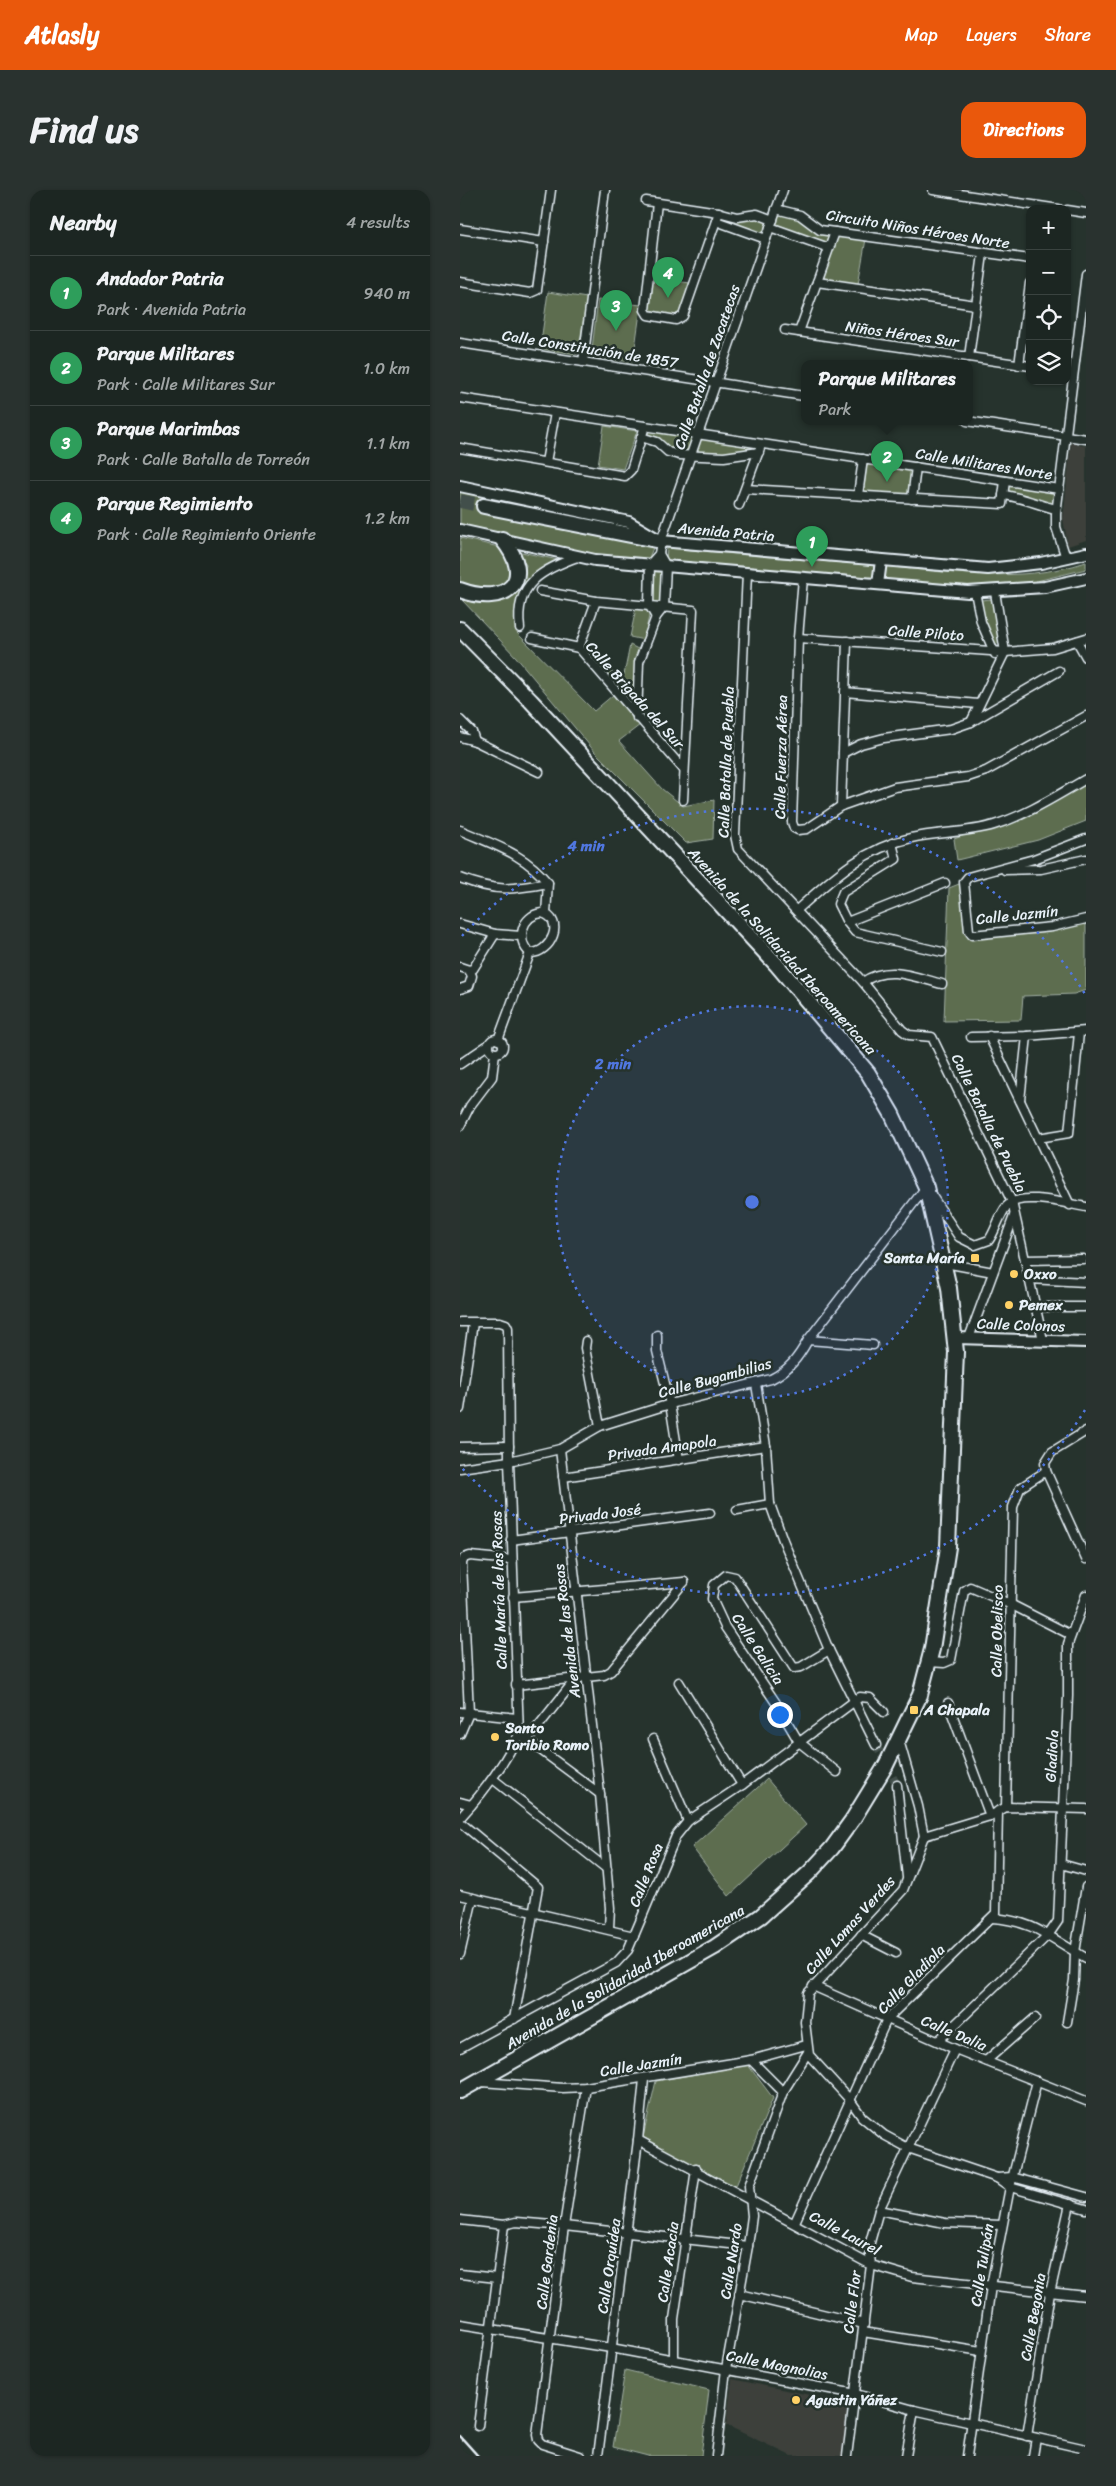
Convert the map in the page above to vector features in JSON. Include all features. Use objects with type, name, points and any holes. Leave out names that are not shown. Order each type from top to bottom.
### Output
[{"type":"highway","points":[[484,506],[660,548]]},
{"type":"highway","points":[[460,590],[478,595],[493,596],[499,595],[512,584],[518,568],[516,559],[502,539]]},
{"type":"highway","name":"Avenida de la Solidaridad Iberoamericana","points":[[460,2091],[707,1951],[761,1916],[786,1895],[832,1848],[872,1791],[920,1695],[929,1662],[948,1547],[956,1386],[962,1338],[926,1187],[882,1094],[840,1037],[776,964],[538,708],[461,631]]},
{"type":"street","points":[[460,282],[530,293],[536,292],[550,190],[561,192]]},
{"type":"street","points":[[583,362],[605,190]]},
{"type":"street","name":"Calle Batalla de Zacatecas","points":[[650,564],[660,548],[783,190]]},
{"type":"street","points":[[932,190],[1032,205]]},
{"type":"street","name":"Circuito Niños Héroes Norte","points":[[646,201],[719,212],[737,217],[757,214],[771,224],[829,248]]},
{"type":"street","points":[[657,203],[646,313],[676,320],[680,319],[719,212]]},
{"type":"street","name":"Circuito Niños Héroes Norte","points":[[776,209],[800,215],[820,230],[1026,259]]},
{"type":"street","points":[[1071,211],[1086,213]]},
{"type":"street","points":[[716,221],[766,239]]},
{"type":"street","points":[[460,229],[544,242]]},
{"type":"street","points":[[799,332],[835,232]]},
{"type":"street","points":[[969,357],[983,254]]},
{"type":"street","points":[[1066,558],[1056,527],[1056,510],[1086,274]]},
{"type":"street","points":[[817,282],[976,305]]},
{"type":"street","points":[[1020,365],[1029,295]]},
{"type":"street","name":"Niños Héroes Sur","points":[[785,330],[1026,366]]},
{"type":"street","name":"Calle Constitución de 1857","points":[[460,343],[801,396]]},
{"type":"street","name":"Calle Militares Norte","points":[[460,398],[698,434],[760,448],[863,459],[1059,489]]},
{"type":"street","points":[[546,462],[556,413]]},
{"type":"street","points":[[973,422],[1086,439]]},
{"type":"street","points":[[460,448],[628,475],[645,426]]},
{"type":"street","points":[[641,437],[661,444],[668,452],[679,455],[724,457],[760,448]]},
{"type":"street","points":[[739,505],[760,448]]},
{"type":"street","points":[[858,496],[863,459]]},
{"type":"street","points":[[912,499],[916,467]]},
{"type":"street","points":[[746,488],[1002,504],[1005,481]]},
{"type":"street","name":"Avenida Patria","points":[[460,486],[629,522],[660,548],[988,569],[1066,558],[1086,553]]},
{"type":"street","points":[[1003,496],[1022,497],[1035,504],[1056,510]]},
{"type":"street","points":[[460,530],[580,556],[666,566],[975,592],[1044,587],[1086,578]]},
{"type":"street","points":[[638,718],[640,662],[656,618],[664,607],[666,566],[660,548]]},
{"type":"street","points":[[520,628],[519,608],[522,596],[530,583],[538,574],[580,556]]},
{"type":"street","points":[[878,584],[881,561]]},
{"type":"street","points":[[650,564],[649,605],[656,618]]},
{"type":"street","name":"Calle Batalla de Puebla","points":[[747,573],[735,836],[738,849],[797,910],[909,1035],[932,1036],[1012,1202],[1043,1340]]},
{"type":"street","name":"Calle Fuerza Aérea","points":[[803,578],[798,638],[792,822],[794,828],[798,830],[807,829],[841,806],[895,787],[968,777],[986,771],[1086,716]]},
{"type":"street","points":[[540,591],[596,601],[693,610],[683,800]]},
{"type":"street","points":[[975,592],[982,622],[993,652],[1000,660]]},
{"type":"street","points":[[971,722],[978,704],[1005,652],[995,592]]},
{"type":"street","points":[[579,648],[596,601]]},
{"type":"street","name":"Calle Brigada del Sur","points":[[532,638],[579,648],[684,770]]},
{"type":"street","name":"Calle Piloto","points":[[798,638],[993,652],[1053,648],[1086,638]]},
{"type":"street","points":[[841,806],[847,641]]},
{"type":"street","points":[[1077,641],[1086,657]]},
{"type":"street","points":[[843,753],[861,744],[884,738],[951,729],[971,722],[1059,671]]},
{"type":"street","points":[[845,692],[978,704]]},
{"type":"street","points":[[460,720],[472,732],[475,741]]},
{"type":"street","points":[[460,737],[475,741],[539,772]]},
{"type":"street","points":[[797,910],[840,870],[892,843],[912,838],[993,826],[1020,815],[1086,779]]},
{"type":"street","points":[[460,830],[518,855],[536,868],[548,883],[546,914],[553,923],[552,938],[542,951],[530,953]]},
{"type":"street","name":"Calle Jazmín","points":[[1086,840],[1034,859],[988,871],[964,880],[970,931],[972,934],[1052,926],[1086,919]]},
{"type":"street","points":[[892,843],[896,859],[850,887],[839,897],[838,904],[846,922],[855,932],[864,936],[942,952]]},
{"type":"street","name":"Calle Jazmín","points":[[988,871],[1041,869],[1086,860]]},
{"type":"street","points":[[460,878],[491,889],[514,889],[548,883]]},
{"type":"street","points":[[846,922],[945,883]]},
{"type":"street","points":[[530,953],[525,947],[521,936],[523,926],[529,918],[538,913],[546,914]]},
{"type":"street","points":[[460,924],[495,934],[521,936]]},
{"type":"street","points":[[460,967],[469,970],[473,969],[495,934]]},
{"type":"street","points":[[498,1040],[530,953]]},
{"type":"street","points":[[460,989],[469,986],[472,981],[469,970]]},
{"type":"street","points":[[863,982],[873,975],[884,972],[942,984]]},
{"type":"street","points":[[971,1037],[1083,1032],[1069,1133],[1038,1138]]},
{"type":"street","points":[[989,1036],[1070,1205]]},
{"type":"street","points":[[1020,1100],[1027,1036]]},
{"type":"street","points":[[460,1064],[488,1046],[493,1040],[498,1040]]},
{"type":"street","points":[[460,1126],[470,1106],[492,1077],[496,1053],[502,1048],[502,1043],[498,1040]]},
{"type":"street","points":[[488,1046],[491,1052],[496,1053]]},
{"type":"street","points":[[926,1187],[959,1237],[971,1244],[980,1245],[989,1240],[1005,1208],[1012,1202],[1036,1199],[1086,1207]]},
{"type":"street","name":"Calle Bugambilias","points":[[460,1468],[509,1461],[560,1449],[600,1426],[670,1404],[756,1384],[784,1373],[795,1362],[808,1340],[926,1187]]},
{"type":"street","points":[[962,1338],[993,1272],[1015,1214]]},
{"type":"street","points":[[1025,1260],[1083,1259]]},
{"type":"street","points":[[944,1263],[993,1272]]},
{"type":"street","points":[[1029,1279],[1086,1282]]},
{"type":"street","points":[[1036,1307],[1084,1307]]},
{"type":"street","points":[[460,1322],[474,1323],[460,1409]]},
{"type":"street","name":"Calle María de las Rosas","points":[[474,1323],[506,1324],[511,1540],[519,1734]]},
{"type":"street","points":[[657,1335],[657,1351],[670,1404],[679,1460]]},
{"type":"street","name":"Calle Colonos","points":[[962,1338],[1086,1342]]},
{"type":"street","points":[[808,1340],[873,1345]]},
{"type":"street","points":[[586,1341],[585,1348],[600,1426]]},
{"type":"street","points":[[756,1384],[766,1446],[770,1504],[829,1650],[876,1746]]},
{"type":"street","points":[[1086,1431],[1046,1459],[1046,1471],[1086,1559]]},
{"type":"street","points":[[460,1447],[509,1446]]},
{"type":"street","name":"Privada Amapola","points":[[563,1476],[766,1446]]},
{"type":"street","name":"Avenida de las Rosas","points":[[560,1449],[600,1794],[607,1869],[609,1928]]},
{"type":"street","name":"Calle Obelisco","points":[[1006,1807],[1013,1507],[1015,1497],[1020,1488],[1046,1471]]},
{"type":"street","points":[[737,1510],[770,1504]]},
{"type":"street","name":"Privada José","points":[[511,1540],[710,1513]]},
{"type":"street","points":[[460,1734],[469,1713],[462,1563],[464,1558],[470,1556],[512,1560]]},
{"type":"street","name":"Calle Galicia","points":[[829,1650],[801,1667],[794,1668],[735,1578],[726,1575],[714,1585],[712,1599],[725,1627],[776,1702],[799,1742],[837,1772]]},
{"type":"street","points":[[513,1597],[684,1582],[611,1671],[604,1675],[586,1679],[516,1685]]},
{"type":"street","points":[[929,1662],[944,1663],[951,1660],[966,1589],[974,1588],[1071,1635]]},
{"type":"street","name":"Gladiola","points":[[1049,1934],[1058,1921],[1068,1644],[1086,1595]]},
{"type":"street","points":[[528,1739],[575,1680]]},
{"type":"street","points":[[679,1682],[742,1785]]},
{"type":"street","points":[[854,1701],[860,1697],[870,1698],[884,1712]]},
{"type":"street","name":"Calle Rosa","points":[[460,2048],[616,1963],[628,1950],[676,1836],[688,1821],[742,1785],[854,1701]]},
{"type":"street","points":[[948,1703],[990,1816]]},
{"type":"street","points":[[460,1712],[517,1718]]},
{"type":"street","points":[[460,1818],[493,1779],[510,1753],[519,1734],[600,1794]]},
{"type":"street","points":[[652,1739],[688,1821]]},
{"type":"street","points":[[899,1740],[918,1806],[924,1836],[990,1816],[1006,1807],[1086,1809]]},
{"type":"street","points":[[493,1779],[607,1869]]},
{"type":"street","name":"Calle Lomas Verdes","points":[[897,1785],[908,1880]]},
{"type":"street","points":[[460,1802],[471,1805]]},
{"type":"street","points":[[992,1918],[996,1913],[997,1904],[998,1811]]},
{"type":"street","points":[[460,1822],[538,1887],[514,2019]]},
{"type":"street","name":"Calle Lomas Verdes","points":[[807,2049],[806,2001],[813,1986],[903,1890],[924,1836]]},
{"type":"street","points":[[1060,1864],[1086,1871]]},
{"type":"street","points":[[1066,2022],[1074,1980],[1075,1952],[1086,1887]]},
{"type":"street","points":[[460,1895],[609,1928],[634,1936]]},
{"type":"street","points":[[460,1954],[473,1898]]},
{"type":"street","points":[[992,1918],[1019,1921],[1033,1926],[1086,1958]]},
{"type":"street","name":"Calle Gladiola","points":[[795,2222],[888,2019],[992,1918]]},
{"type":"street","points":[[938,2041],[1049,1934]]},
{"type":"street","points":[[861,1935],[896,1954]]},
{"type":"street","name":"Calle Dalia","points":[[813,1986],[955,2049],[1086,2101]]},
{"type":"street","points":[[986,2061],[1035,2018]]},
{"type":"street","points":[[807,2049],[862,2117],[884,2135],[908,2148],[997,2178],[1010,2187],[1086,2209]]},
{"type":"street","name":"Calle Jazmín","points":[[476,2082],[563,2088],[586,2087],[644,2079],[807,2049]]},
{"type":"street","name":"Calle Nardo","points":[[716,2456],[726,2369],[752,2216],[749,2200],[750,2186],[783,2092],[807,2049]]},
{"type":"street","name":"Calle Flor","points":[[847,2456],[871,2265],[869,2246],[879,2210],[955,2049]]},
{"type":"street","points":[[751,2060],[783,2092]]},
{"type":"street","name":"Calle Orquídea","points":[[598,2454],[627,2232],[644,2079]]},
{"type":"street","name":"Calle Tulipán","points":[[967,2456],[981,2351],[1002,2225],[1012,2177],[1037,2081]]},
{"type":"street","name":"Calle Gardenia","points":[[580,2456],[558,2451],[538,2440],[564,2226],[586,2087]]},
{"type":"street","name":"Calle Laurel","points":[[638,2140],[696,2169],[749,2200],[795,2222],[871,2265],[912,2277],[1086,2296]]},
{"type":"street","name":"Calle Acacia","points":[[674,2359],[674,2319],[696,2169]]},
{"type":"street","points":[[997,2178],[1012,2177],[1086,2197]]},
{"type":"street","name":"Calle Begonia","points":[[1033,2456],[1032,2437],[1050,2293],[1070,2204]]},
{"type":"street","points":[[879,2210],[945,2222],[1002,2225]]},
{"type":"street","points":[[460,2220],[504,2225],[516,2222],[564,2226],[748,2246]]},
{"type":"street","points":[[478,2426],[504,2225]]},
{"type":"street","points":[[460,2274],[497,2278]]},
{"type":"street","points":[[739,2294],[863,2328],[981,2351]]},
{"type":"street","name":"Calle Magnolias","points":[[460,2324],[551,2337],[856,2394],[914,2410],[1086,2449]]},
{"type":"street","points":[[906,2456],[914,2410]]},
{"type":"street","points":[[598,2454],[608,2456]]},
{"type":"shaded area","points":[[1071,443],[1086,446],[1086,540],[1068,546],[1063,519]]},
{"type":"shaded area","points":[[732,2379],[849,2403],[843,2456],[791,2456],[726,2425]]},
{"type":"green space","points":[[776,209],[800,215],[820,230],[835,232],[829,248],[771,225],[764,236],[716,221],[719,212],[757,214],[772,220]]},
{"type":"green space","points":[[837,234],[866,239],[858,284],[823,279]]},
{"type":"green space","points":[[654,279],[691,283],[679,317],[649,312]]},
{"type":"green space","points":[[548,292],[587,298],[578,354],[540,349]]},
{"type":"green space","points":[[598,300],[641,305],[633,362],[591,357]]},
{"type":"green space","points":[[604,426],[637,431],[623,469],[598,465]]},
{"type":"green space","points":[[645,426],[758,443],[759,452],[742,450],[726,456],[676,454],[644,435]]},
{"type":"green space","points":[[867,464],[912,470],[908,497],[863,494]]},
{"type":"green space","points":[[1005,482],[1059,489],[1057,508],[1003,495]]},
{"type":"green space","points":[[460,490],[627,526],[648,537],[653,548],[648,560],[598,556],[460,527]]},
{"type":"green space","points":[[460,538],[499,547],[512,564],[506,583],[501,588],[487,592],[460,587]]},
{"type":"green space","points":[[667,548],[952,573],[1007,575],[1034,573],[1086,562],[1086,569],[1020,585],[948,586],[666,560]]},
{"type":"green space","points":[[517,551],[558,560],[536,574],[523,588],[517,607],[517,633],[594,711],[613,695],[640,725],[619,741],[662,789],[683,806],[714,800],[713,839],[686,843],[595,752],[516,657],[462,600],[493,602],[510,599],[523,577],[526,565]]},
{"type":"green space","points":[[650,564],[665,566],[664,607],[649,605]]},
{"type":"green space","points":[[992,599],[1000,643],[992,645],[980,600]]},
{"type":"green space","points":[[636,608],[650,611],[644,640],[630,637]]},
{"type":"green space","points":[[630,645],[640,650],[634,707],[603,670],[624,675]]},
{"type":"green space","points":[[1086,779],[1086,821],[1038,840],[957,860],[954,839],[1020,815]]},
{"type":"green space","points":[[964,882],[970,933],[1086,919],[1086,990],[1074,994],[1023,996],[1021,1020],[944,1021],[949,888]]},
{"type":"green space","points":[[767,1779],[806,1825],[729,1896],[692,1847]]},
{"type":"green space","points":[[748,2065],[773,2098],[735,2188],[643,2137],[656,2081]]},
{"type":"green space","points":[[625,2370],[709,2390],[701,2456],[648,2456],[613,2447]]},
{"type":"tunnel","points":[[460,501],[484,506]]},
{"type":"tunnel","points":[[876,1745],[897,1785]]},
{"type":"railway","points":[[460,2436],[478,2456]]},
{"type":"place","name":"Parque Regimiento","points":[[668,298]]},
{"type":"place","name":"Parque Marimbas","points":[[616,331]]},
{"type":"place","name":"Parque Militares","points":[[887,482]]},
{"type":"place","name":"Andador Patria","points":[[812,567]]},
{"type":"place","name":"Santa María","points":[[975,1258]]},
{"type":"place","name":"Oxxo","points":[[1014,1274]]},
{"type":"place","name":"Pemex","points":[[1009,1305]]},
{"type":"place","name":"A Chapala","points":[[914,1710]]},
{"type":"place","name":"Santo Toribio Romo","points":[[495,1737]]},
{"type":"place","name":"Agustin Yáñez","points":[[796,2400]]}]
